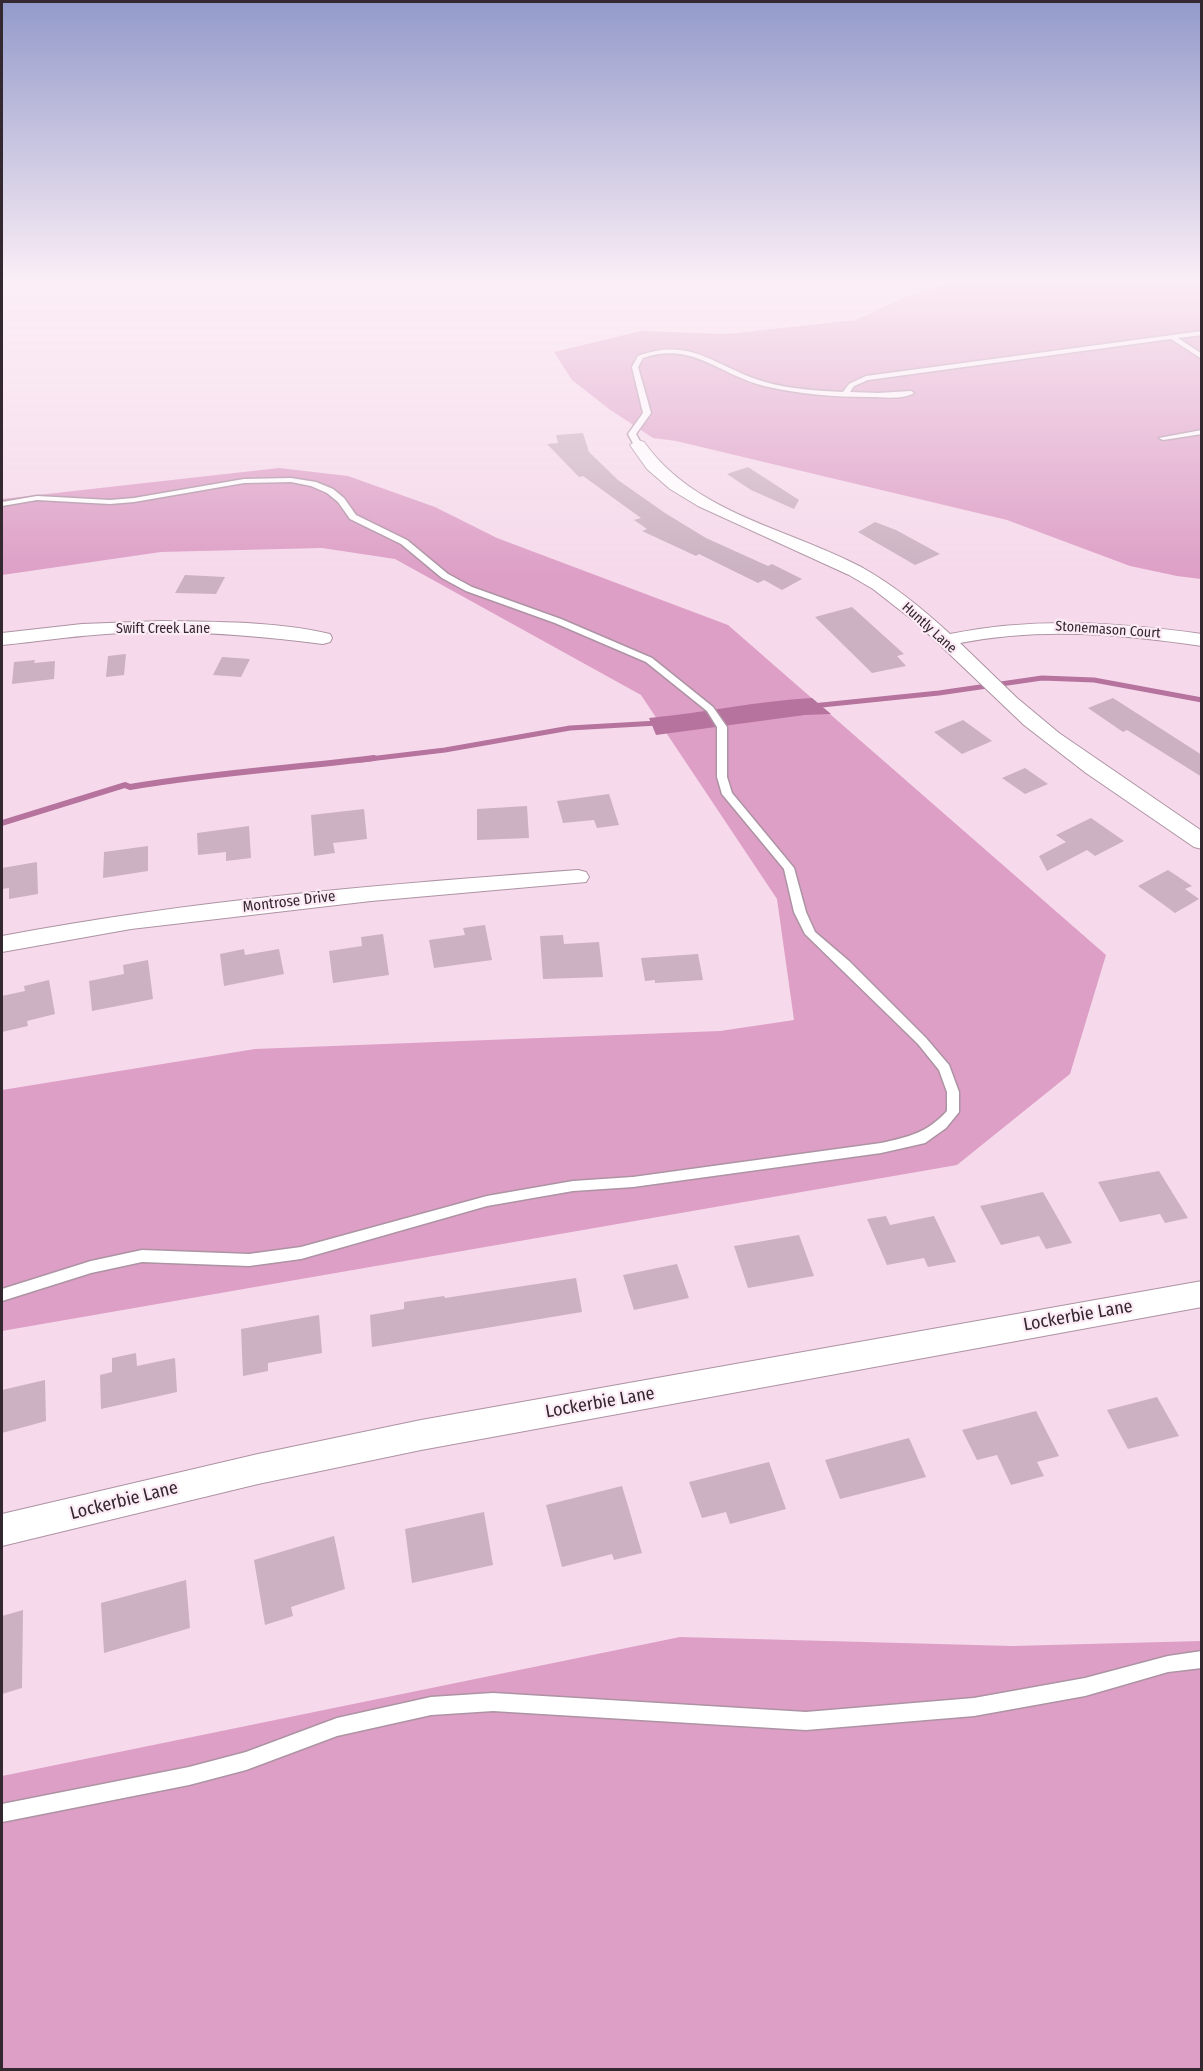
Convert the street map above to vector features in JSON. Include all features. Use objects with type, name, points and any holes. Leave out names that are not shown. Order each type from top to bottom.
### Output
[{"type":"street","name":"Huntly Lane","points":[[638,445],[652,465],[684,489],[728,516],[857,573],[890,593],[1033,722],[1202,842]]},
{"type":"street","name":"Stonemason Court","points":[[944,641],[981,632],[1039,626],[1089,626],[1202,640]]},
{"type":"street","name":"Swift Creek Lane","points":[[2,639],[76,631],[171,627],[277,632],[323,638]]},
{"type":"street","name":"Montrose Drive","points":[[2,944],[131,921],[371,893],[578,878]]},
{"type":"street","name":"Lockerbie Lane","points":[[2,1530],[258,1469],[421,1435],[1202,1294]]},
{"type":"lane","points":[[638,445],[632,434],[647,413],[639,381]]},
{"type":"lane","points":[[755,381],[782,387],[846,393],[911,393]]},
{"type":"lane","points":[[846,393],[851,385],[860,381]]},
{"type":"lane","points":[[1163,438],[1202,432]]},
{"type":"lane","points":[[2,504],[37,498],[110,502],[134,500],[212,485],[268,479],[313,484],[330,491],[341,500],[353,517],[404,542],[445,576],[461,585],[558,621],[649,660],[710,709],[722,727],[722,777],[727,794],[789,868],[800,912],[811,934],[852,971],[922,1041],[945,1068],[953,1092],[953,1112],[942,1125],[920,1138],[881,1148],[644,1180],[573,1186],[487,1202],[301,1253],[249,1260],[142,1256],[120,1260],[2,1295]]},
{"type":"lane","points":[[2,1813],[189,1776],[246,1761],[337,1727],[431,1706],[493,1702],[806,1721],[974,1707],[1084,1687],[1168,1664],[1202,1659]]},
{"type":"shaded area","points":[[573,381],[1201,381],[1201,579],[1130,566],[1007,520],[676,441],[653,438],[609,409]]},
{"type":"shaded area","points":[[279,468],[348,476],[435,507],[497,538],[728,625],[1106,955],[1070,1074],[957,1165],[2,1331],[2,1090],[255,1049],[720,1031],[794,1020],[777,899],[641,695],[395,559],[322,548],[161,552],[2,575],[2,499]]},
{"type":"shaded area","points":[[812,698],[831,714],[805,715],[656,735],[649,718],[771,702]]},
{"type":"shaded area","points":[[680,1637],[1012,1646],[1201,1641],[1201,2069],[2,2070],[2,1776]]},
{"type":"building","points":[[583,433],[589,452],[618,480],[665,513],[706,538],[768,566],[772,564],[802,579],[782,590],[764,580],[758,583],[699,554],[696,556],[642,531],[647,529],[634,520],[641,518],[583,476],[579,477],[547,444],[558,443],[556,435]]},
{"type":"building","points":[[748,467],[799,500],[794,509],[751,490],[727,474]]},
{"type":"building","points":[[875,522],[896,530],[940,554],[915,565],[858,532]]},
{"type":"building","points":[[185,575],[225,577],[216,594],[175,593]]},
{"type":"building","points":[[852,607],[904,654],[897,656],[906,666],[872,673],[815,617]]},
{"type":"building","points":[[126,654],[124,675],[106,677],[108,656]]},
{"type":"building","points":[[222,657],[250,659],[241,677],[213,675]]},
{"type":"building","points":[[35,660],[34,663],[55,661],[54,679],[12,684],[14,662]]},
{"type":"building","points":[[1113,698],[1202,755],[1202,777],[1127,730],[1123,732],[1088,708]]},
{"type":"building","points":[[963,720],[992,741],[962,754],[934,732]]},
{"type":"building","points":[[1025,768],[1048,784],[1025,794],[1002,778]]},
{"type":"building","points":[[609,794],[619,825],[597,828],[594,820],[563,823],[557,801]]},
{"type":"building","points":[[527,806],[529,838],[477,840],[477,809]]},
{"type":"building","points":[[364,809],[367,839],[333,843],[335,853],[314,856],[311,815]]},
{"type":"building","points":[[1091,818],[1124,841],[1095,856],[1087,850],[1047,871],[1039,856],[1066,842],[1056,835]]},
{"type":"building","points":[[249,826],[251,858],[226,861],[226,852],[198,855],[197,833]]},
{"type":"building","points":[[148,846],[148,871],[103,878],[104,852]]},
{"type":"building","points":[[37,862],[38,894],[9,899],[9,888],[2,889],[2,868]]},
{"type":"building","points":[[1168,870],[1192,886],[1185,889],[1199,899],[1175,913],[1138,886]]},
{"type":"building","points":[[485,925],[492,960],[434,968],[429,940],[465,935],[463,928]]},
{"type":"building","points":[[383,934],[389,975],[333,983],[329,951],[362,946],[361,937]]},
{"type":"building","points":[[563,935],[564,944],[599,942],[603,977],[543,979],[540,936]]},
{"type":"building","points":[[244,949],[245,955],[279,949],[284,974],[224,986],[220,954]]},
{"type":"building","points":[[698,954],[703,980],[655,983],[655,980],[645,981],[641,958]]},
{"type":"building","points":[[148,960],[153,999],[92,1011],[89,981],[124,974],[123,965]]},
{"type":"building","points":[[49,980],[55,1014],[27,1021],[28,1026],[2,1032],[2,996],[25,991],[24,986]]},
{"type":"building","points":[[1159,1171],[1188,1218],[1165,1223],[1160,1214],[1120,1222],[1098,1182]]},
{"type":"building","points":[[1043,1192],[1072,1243],[1046,1249],[1039,1236],[1001,1245],[980,1206]]},
{"type":"building","points":[[886,1216],[890,1225],[934,1216],[956,1262],[928,1267],[924,1258],[887,1265],[867,1219]]},
{"type":"building","points":[[799,1235],[814,1276],[748,1288],[734,1246]]},
{"type":"building","points":[[677,1264],[689,1298],[634,1310],[623,1275]]},
{"type":"building","points":[[576,1278],[582,1312],[372,1347],[370,1315],[404,1309],[404,1302]]},
{"type":"building","points":[[319,1315],[322,1353],[268,1363],[268,1371],[243,1376],[241,1329]]},
{"type":"building","points":[[136,1353],[137,1366],[175,1358],[177,1392],[101,1409],[100,1375],[112,1372],[112,1358]]},
{"type":"building","points":[[45,1380],[46,1421],[2,1433],[2,1390]]},
{"type":"building","points":[[1157,1397],[1179,1436],[1128,1449],[1107,1410]]},
{"type":"building","points":[[1036,1411],[1059,1456],[1037,1462],[1044,1476],[1011,1485],[997,1455],[977,1460],[962,1430]]},
{"type":"building","points":[[909,1438],[926,1477],[840,1499],[825,1460]]},
{"type":"building","points":[[769,1462],[786,1509],[730,1524],[726,1512],[702,1518],[689,1482]]},
{"type":"building","points":[[622,1486],[642,1553],[614,1560],[612,1554],[562,1567],[546,1505]]},
{"type":"building","points":[[484,1512],[493,1565],[412,1583],[405,1529]]},
{"type":"building","points":[[334,1536],[345,1589],[291,1607],[293,1616],[265,1625],[254,1560]]},
{"type":"building","points":[[186,1580],[190,1628],[104,1653],[101,1603]]},
{"type":"building","points":[[23,1610],[22,1688],[2,1694],[2,1616]]},
{"type":"waterway","points":[[812,706],[939,693],[1042,678],[1094,680],[1202,700]]},
{"type":"waterway","points":[[361,760],[445,750],[570,728],[658,723]]},
{"type":"waterway","points":[[2,823],[125,785],[130,787],[221,774],[374,758]]}]
